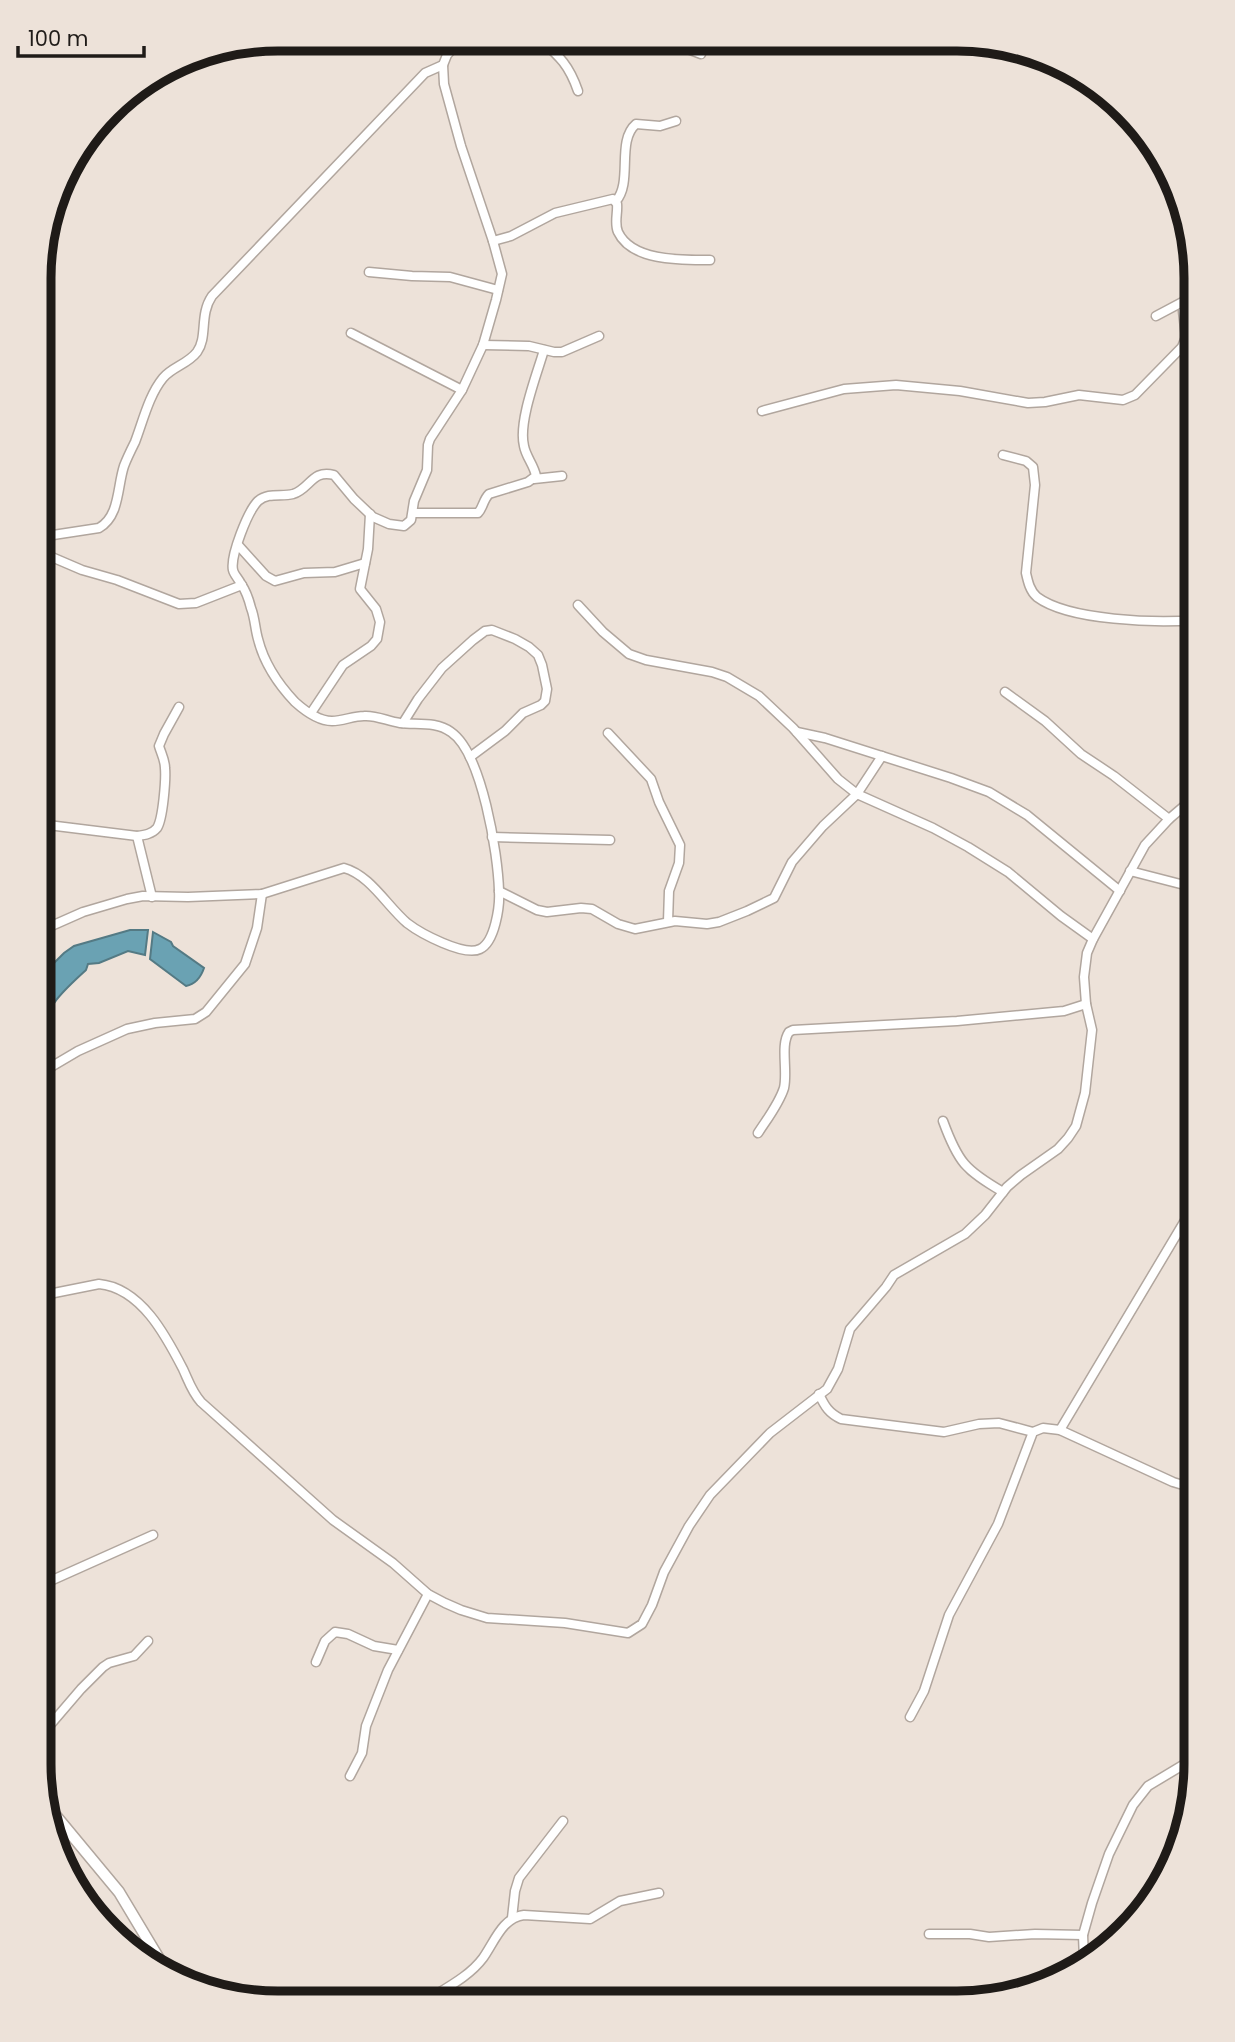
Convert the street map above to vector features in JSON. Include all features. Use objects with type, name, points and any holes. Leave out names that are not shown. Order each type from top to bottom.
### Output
[{"type":"street","points":[[51,927],[83,912],[135,897],[262,894],[338,869],[349,870],[375,889],[408,923],[450,945],[481,949],[491,935],[499,908],[492,837],[470,757],[454,734],[443,727],[403,723],[372,716],[328,720],[311,713],[295,701],[270,669],[258,639],[252,609],[233,570],[238,545],[257,502],[270,495],[295,494],[324,473],[334,475],[370,514],[389,524],[404,526],[411,520],[414,501],[427,470],[430,439],[462,390],[483,345],[502,274],[444,84],[443,65],[450,51]]},
{"type":"street","points":[[552,51],[567,65],[578,91]]},
{"type":"street","points":[[694,51],[701,54]]},
{"type":"street","points":[[51,535],[99,528],[107,523],[116,502],[125,463],[150,401],[162,379],[198,351],[206,304],[425,73],[443,65]]},
{"type":"street","points":[[676,121],[660,126],[636,124],[628,132],[622,191],[616,201],[619,233],[628,243],[649,254],[676,260],[710,260]]},
{"type":"street","points":[[494,242],[555,213],[607,200],[616,201]]},
{"type":"street","points":[[369,272],[450,276],[498,290]]},
{"type":"street","points":[[1156,316],[1184,301]]},
{"type":"street","points":[[351,333],[462,390]]},
{"type":"street","points":[[483,345],[529,346],[562,352],[599,336]]},
{"type":"street","points":[[762,411],[844,389],[896,385],[960,391],[1028,403],[1079,395],[1128,399],[1149,382],[1184,342]]},
{"type":"street","points":[[534,479],[535,471],[524,450],[523,432],[544,350]]},
{"type":"street","points":[[1003,455],[1026,461],[1033,467],[1035,485],[1027,573],[1028,586],[1036,596],[1068,611],[1117,619],[1184,620]]},
{"type":"street","points":[[413,513],[478,513],[489,494],[534,479],[562,476]]},
{"type":"street","points":[[311,713],[343,665],[377,639],[380,622],[376,609],[360,589],[370,514]]},
{"type":"street","points":[[238,545],[266,576],[275,581],[303,573],[345,570],[365,563]]},
{"type":"street","points":[[51,557],[179,604],[196,603],[242,585]]},
{"type":"street","points":[[578,606],[629,654],[646,660],[712,671],[759,696],[838,779],[857,794],[968,847],[1008,872],[1093,939]]},
{"type":"street","points":[[403,723],[442,668],[472,640],[485,631],[492,630],[515,639],[529,647],[542,665],[547,689],[545,701],[523,713],[505,731],[470,757]]},
{"type":"street","points":[[1005,692],[1045,721],[1082,754],[1170,819]]},
{"type":"street","points":[[51,825],[137,836],[153,831],[160,822],[166,768],[160,741],[180,707]]},
{"type":"street","points":[[608,733],[651,779],[680,845],[679,863],[669,891],[668,922]]},
{"type":"street","points":[[797,733],[825,738],[989,792],[1027,815],[1120,891]]},
{"type":"street","points":[[499,891],[547,912],[592,909],[627,928],[635,929],[668,922],[708,924],[747,911],[774,898],[792,862],[822,826],[857,794],[882,756]]},
{"type":"street","points":[[51,1294],[99,1284],[120,1290],[132,1299],[158,1324],[175,1353],[192,1392],[201,1402],[332,1520],[384,1557],[428,1594],[461,1610],[488,1618],[565,1623],[621,1633],[636,1630],[652,1605],[664,1573],[689,1525],[710,1495],[770,1433],[827,1389],[838,1369],[850,1329],[894,1275],[965,1234],[1021,1175],[1058,1149],[1076,1126],[1085,1093],[1091,1042],[1085,965],[1093,939],[1145,845],[1184,807]]},
{"type":"street","points":[[137,836],[152,897]]},
{"type":"street","points":[[492,837],[610,840]]},
{"type":"street","points":[[1130,871],[1184,885]]},
{"type":"street","points":[[51,1066],[127,1029],[182,1021],[206,1012],[245,964],[257,928],[262,894]]},
{"type":"street","points":[[758,1133],[783,1090],[786,1073],[785,1036],[793,1030],[957,1021],[1064,1011],[1086,1004]]},
{"type":"street","points":[[943,1121],[962,1163],[983,1181],[1003,1192]]},
{"type":"street","points":[[1060,1430],[1184,1222]]},
{"type":"street","points":[[819,1394],[831,1415],[841,1419],[944,1432],[979,1424],[999,1423],[1033,1433]]},
{"type":"street","points":[[910,1717],[924,1691],[949,1615],[998,1524],[1033,1433],[1043,1428],[1060,1430],[1184,1485]]},
{"type":"street","points":[[51,1581],[153,1535]]},
{"type":"street","points":[[351,1776],[362,1753],[370,1714],[398,1650],[428,1594]]},
{"type":"street","points":[[316,1662],[325,1641],[335,1632],[348,1634],[374,1646],[398,1650]]},
{"type":"street","points":[[51,1723],[103,1667],[134,1656],[148,1642]]},
{"type":"street","points":[[1084,1952],[1083,1935],[1109,1854],[1133,1805],[1148,1786],[1184,1764]]},
{"type":"street","points":[[57,1817],[119,1892],[158,1957]]},
{"type":"street","points":[[512,1918],[514,1891],[519,1878],[563,1821]]},
{"type":"street","points":[[440,1991],[481,1961],[502,1927],[512,1918],[524,1915],[590,1919],[620,1901],[659,1893]]},
{"type":"street","points":[[929,1934],[989,1937],[1083,1935]]},
{"type":"water","points":[[130,930],[148,930],[145,955],[128,951],[99,963],[88,964],[86,970],[51,1007],[51,966],[74,946]]},
{"type":"water","points":[[153,932],[171,942],[204,968],[195,982],[186,986],[150,959]]}]
